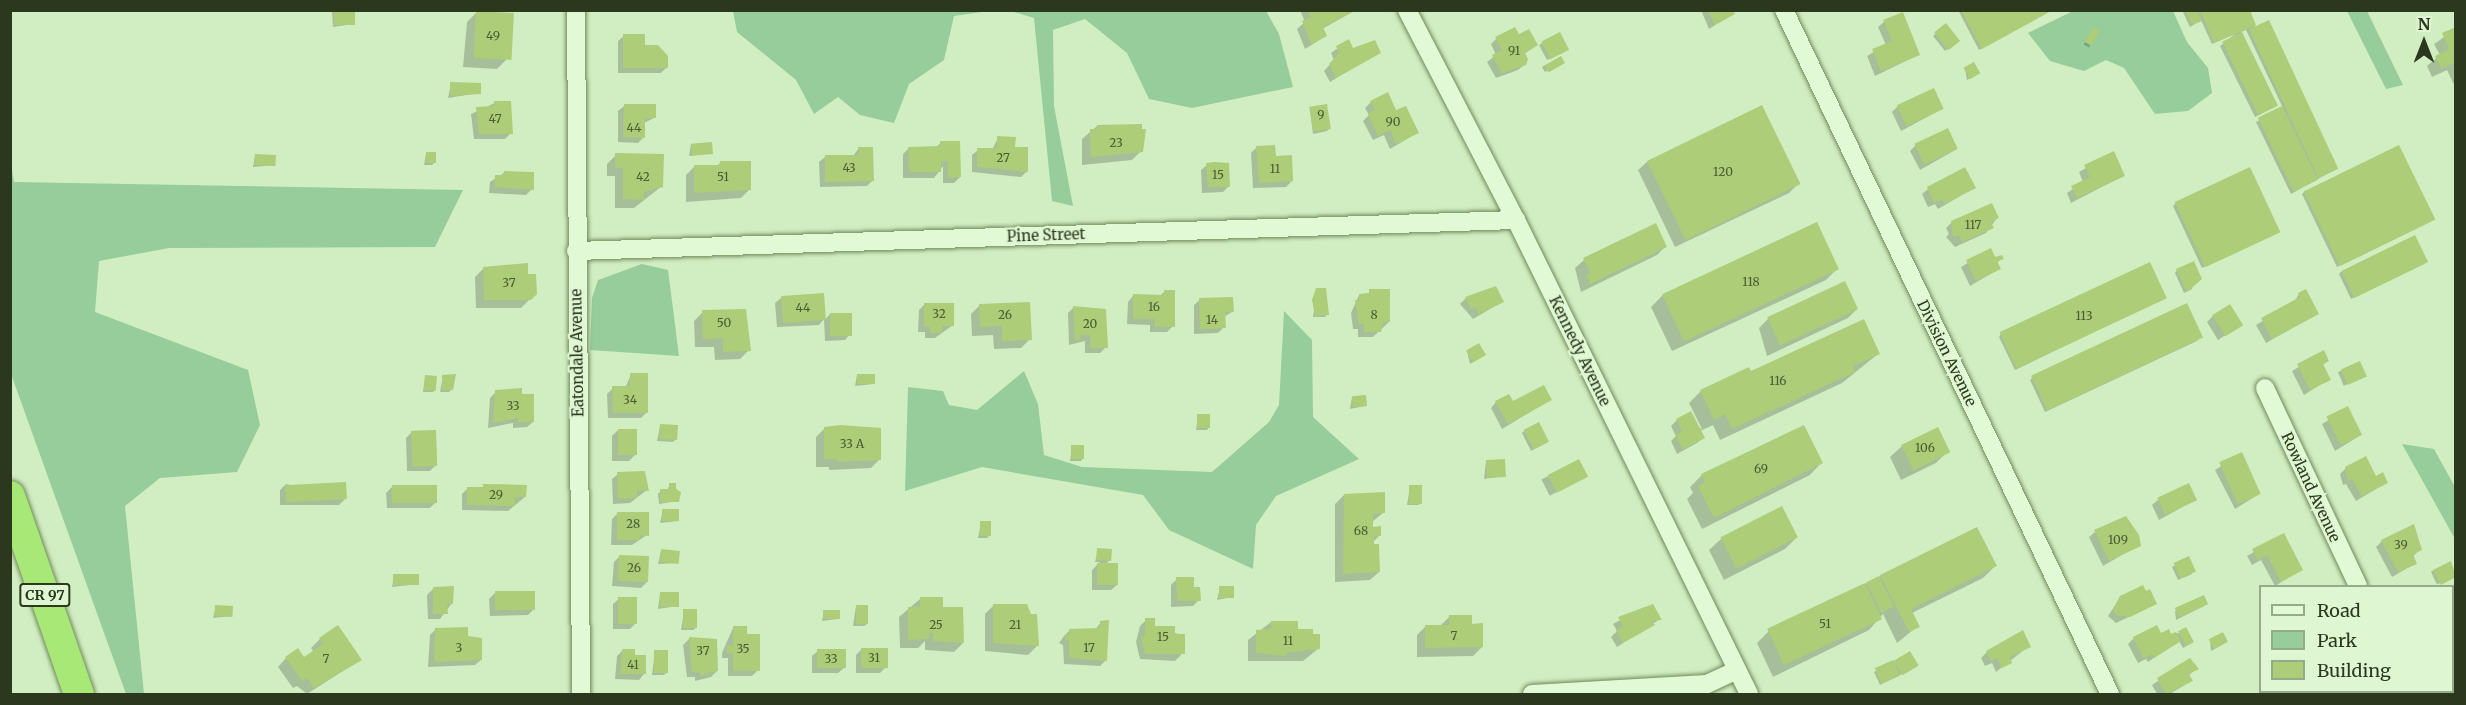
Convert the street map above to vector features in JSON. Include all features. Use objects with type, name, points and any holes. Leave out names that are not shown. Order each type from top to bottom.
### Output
[{"type":"highway","name":"CR 97","points":[[10,496],[79,694]]},
{"type":"street","name":"Eatondale Avenue","points":[[576,10],[581,694]]},
{"type":"street","name":"Kennedy Avenue","points":[[1407,10],[1516,220],[1749,694]]},
{"type":"street","name":"Division Avenue","points":[[1784,10],[2110,694]]},
{"type":"street","name":"Pine Street","points":[[576,251],[1516,220]]},
{"type":"street","name":"Rowland Avenue","points":[[2265,388],[2358,585]]},
{"type":"street","points":[[1532,694],[1707,684],[1737,670]]},
{"type":"green space","points":[[733,10],[989,11],[954,16],[944,60],[909,84],[894,123],[860,115],[838,97],[814,114],[796,80],[737,32]]},
{"type":"green space","points":[[1011,11],[1266,11],[1279,34],[1293,87],[1192,108],[1149,99],[1127,53],[1085,19],[1053,30],[1054,106],[1073,206],[1052,201],[1034,18]]},
{"type":"green space","points":[[2073,11],[2173,11],[2187,42],[2208,68],[2212,93],[2188,111],[2155,114],[2124,68],[2106,60],[2084,71],[2050,61],[2028,33]]},
{"type":"green space","points":[[2347,11],[2367,11],[2403,85],[2386,89]]},
{"type":"green space","points":[[10,159],[14,182],[463,190],[435,247],[169,248],[99,261],[95,312],[248,370],[260,425],[237,472],[160,478],[125,506],[144,694],[126,694],[11,374]]},
{"type":"green space","points":[[642,264],[668,270],[679,356],[590,350],[592,298],[598,280]]},
{"type":"green space","points":[[1284,311],[1312,340],[1313,417],[1359,459],[1276,496],[1256,525],[1253,569],[1169,530],[1143,495],[982,467],[905,491],[908,387],[943,391],[949,405],[977,410],[1024,371],[1038,404],[1044,455],[1082,467],[1212,472],[1269,422],[1279,405]]},
{"type":"green space","points":[[2402,444],[2434,449],[2455,487],[2455,539]]},
{"type":"building","points":[[334,10],[355,10],[355,25],[334,25]]},
{"type":"building","points":[[1307,10],[1356,10],[1323,27],[1327,36],[1311,44],[1302,21],[1311,17]]},
{"type":"building","points":[[1708,10],[1733,10],[1735,14],[1715,25]]},
{"type":"building","points":[[1961,10],[2053,10],[1982,49]]},
{"type":"building","points":[[2185,10],[2197,10],[2202,21],[2192,25]]},
{"type":"building","points":[[2200,10],[2250,10],[2256,25],[2214,43]]},
{"type":"building","points":[[476,11],[514,13],[511,60],[474,58]]},
{"type":"building","points":[[1903,12],[1920,55],[1881,71],[1872,49],[1892,41],[1883,20]]},
{"type":"building","points":[[2269,20],[2338,169],[2318,178],[2249,29]]},
{"type":"building","points":[[1946,23],[1960,41],[1948,50],[1934,32]]},
{"type":"building","points":[[1515,27],[1519,34],[1529,29],[1538,45],[1525,53],[1528,59],[1526,65],[1502,73],[1492,55],[1502,50],[1495,37]]},
{"type":"building","points":[[2093,27],[2100,31],[2091,46],[2084,42]]},
{"type":"building","points":[[2456,27],[2456,62],[2441,69],[2435,56],[2449,49],[2442,33]]},
{"type":"building","points":[[1560,32],[1569,50],[1550,59],[1541,42]]},
{"type":"building","points":[[2242,32],[2278,106],[2258,115],[2222,42]]},
{"type":"building","points":[[623,34],[645,34],[645,45],[658,45],[668,56],[668,68],[623,68]]},
{"type":"building","points":[[1349,39],[1353,48],[1375,40],[1381,53],[1336,78],[1329,64],[1339,53],[1336,46]]},
{"type":"building","points":[[1561,56],[1565,63],[1549,72],[1545,66]]},
{"type":"building","points":[[1974,62],[1980,73],[1970,79],[1964,68]]},
{"type":"building","points":[[450,82],[481,83],[481,94],[450,96]]},
{"type":"building","points":[[1934,88],[1944,109],[1907,126],[1897,105]]},
{"type":"building","points":[[1388,92],[1396,110],[1406,106],[1419,133],[1396,144],[1390,130],[1378,136],[1368,114],[1375,110],[1370,101]]},
{"type":"building","points":[[494,101],[511,101],[513,134],[479,134],[476,107],[494,106]]},
{"type":"building","points":[[624,104],[656,104],[656,118],[645,118],[645,138],[623,137]]},
{"type":"building","points":[[1327,104],[1331,129],[1313,132],[1309,107]]},
{"type":"building","points":[[1762,105],[1801,184],[1686,240],[1647,161]]},
{"type":"building","points":[[2282,106],[2318,180],[2294,192],[2258,118]]},
{"type":"building","points":[[1142,124],[1142,129],[1146,129],[1143,152],[1091,157],[1090,129],[1097,129],[1097,125]]},
{"type":"building","points":[[1948,128],[1958,149],[1924,164],[1914,144]]},
{"type":"building","points":[[997,136],[1016,137],[1015,147],[1028,147],[1028,172],[977,167],[977,148],[997,148]]},
{"type":"building","points":[[940,141],[960,141],[961,177],[948,178],[948,161],[941,161],[941,172],[909,172],[908,147],[940,146]]},
{"type":"building","points":[[712,142],[713,154],[692,156],[691,144]]},
{"type":"building","points":[[1275,145],[1276,156],[1292,155],[1293,181],[1259,183],[1256,146]]},
{"type":"building","points":[[2399,145],[2435,220],[2340,266],[2304,191]]},
{"type":"building","points":[[858,147],[873,147],[874,181],[825,182],[825,155],[859,155]]},
{"type":"building","points":[[2114,151],[2125,176],[2077,198],[2071,186],[2090,177],[2084,165]]},
{"type":"building","points":[[426,152],[436,152],[436,163],[426,163]]},
{"type":"building","points":[[615,153],[664,154],[663,187],[644,192],[644,200],[623,199],[623,168],[615,168]]},
{"type":"building","points":[[255,154],[276,155],[275,166],[254,165]]},
{"type":"building","points":[[720,161],[751,161],[751,190],[694,193],[694,165],[720,165]]},
{"type":"building","points":[[1206,163],[1229,163],[1230,187],[1208,187]]},
{"type":"building","points":[[1965,167],[1976,188],[1944,204],[1942,199],[1934,203],[1927,187]]},
{"type":"building","points":[[2250,167],[2280,232],[2205,267],[2175,202]]},
{"type":"building","points":[[504,171],[534,172],[534,190],[494,187],[495,175],[503,175]]},
{"type":"building","points":[[1992,203],[1999,218],[1991,222],[1994,228],[1962,242],[1959,235],[1953,237],[1951,221]]},
{"type":"building","points":[[1817,222],[1839,269],[1684,341],[1662,294]]},
{"type":"building","points":[[1656,223],[1667,247],[1590,284],[1586,275],[1590,273],[1583,258]]},
{"type":"building","points":[[2415,235],[2428,262],[2354,298],[2341,271]]},
{"type":"building","points":[[1991,248],[1995,257],[2002,255],[2004,259],[1997,261],[2001,269],[1976,281],[1966,260]]},
{"type":"building","points":[[2194,261],[2202,279],[2187,292],[2176,269]]},
{"type":"building","points":[[2150,262],[2167,298],[2016,368],[2000,332]]},
{"type":"building","points":[[528,263],[528,274],[536,274],[537,294],[531,300],[484,300],[483,267]]},
{"type":"building","points":[[1845,281],[1858,309],[1780,345],[1767,317]]},
{"type":"building","points":[[1496,286],[1504,302],[1479,314],[1475,307],[1471,309],[1465,297]]},
{"type":"building","points":[[1316,288],[1326,288],[1329,315],[1315,316],[1312,300]]},
{"type":"building","points":[[1369,289],[1390,289],[1390,322],[1383,322],[1381,332],[1364,332],[1364,324],[1359,324],[1355,300],[1359,300],[1359,294],[1369,293]]},
{"type":"building","points":[[2306,289],[2319,314],[2272,339],[2261,318],[2300,297],[2298,293]]},
{"type":"building","points":[[1164,290],[1175,290],[1175,327],[1155,327],[1155,319],[1133,319],[1133,294],[1164,295]]},
{"type":"building","points":[[824,293],[826,320],[783,323],[781,296]]},
{"type":"building","points":[[1233,297],[1234,312],[1225,312],[1226,328],[1200,329],[1199,298]]},
{"type":"building","points":[[1030,302],[1032,340],[1002,341],[1002,326],[980,327],[979,304]]},
{"type":"building","points":[[924,303],[954,303],[954,326],[942,326],[942,333],[930,333],[930,327],[924,327]]},
{"type":"building","points":[[2187,303],[2203,337],[2047,410],[2031,376]]},
{"type":"building","points":[[2230,304],[2243,325],[2225,336],[2212,315]]},
{"type":"building","points":[[1073,306],[1106,309],[1108,348],[1090,348],[1090,335],[1080,335],[1080,340],[1075,340]]},
{"type":"building","points":[[746,309],[751,351],[723,352],[723,338],[703,339],[702,310]]},
{"type":"building","points":[[830,313],[852,313],[852,336],[830,336]]},
{"type":"building","points":[[1864,319],[1880,354],[1853,366],[1855,372],[1732,429],[1725,414],[1714,420],[1700,390],[1749,367],[1751,371]]},
{"type":"building","points":[[1479,343],[1486,355],[1473,363],[1466,350]]},
{"type":"building","points":[[2324,350],[2329,361],[2323,364],[2331,380],[2310,390],[2297,364]]},
{"type":"building","points":[[2360,361],[2367,377],[2348,385],[2341,370]]},
{"type":"building","points":[[630,373],[648,373],[648,413],[613,413],[612,386],[630,386]]},
{"type":"building","points":[[456,374],[453,390],[442,390],[442,375]]},
{"type":"building","points":[[857,374],[875,374],[875,384],[857,384]]},
{"type":"building","points":[[425,375],[437,376],[436,391],[424,390]]},
{"type":"building","points":[[1544,385],[1552,400],[1508,424],[1495,401],[1509,394],[1513,401]]},
{"type":"building","points":[[522,388],[522,394],[534,394],[534,422],[518,422],[518,418],[493,423],[495,390]]},
{"type":"building","points":[[1366,395],[1367,406],[1353,407],[1352,396]]},
{"type":"building","points":[[2348,406],[2362,435],[2340,445],[2326,417]]},
{"type":"building","points":[[1691,411],[1705,438],[1683,449],[1675,435],[1682,431],[1676,419]]},
{"type":"building","points":[[1197,414],[1210,414],[1210,428],[1197,428]]},
{"type":"building","points":[[1539,422],[1549,442],[1534,449],[1524,430]]},
{"type":"building","points":[[660,424],[678,425],[677,440],[659,439]]},
{"type":"building","points":[[840,425],[881,428],[881,460],[837,462],[837,459],[824,459],[824,427]]},
{"type":"building","points":[[1804,425],[1823,463],[1714,518],[1698,486],[1705,482],[1701,474]]},
{"type":"building","points":[[1938,427],[1950,452],[1913,470],[1901,445]]},
{"type":"building","points":[[618,429],[637,429],[637,455],[618,455]]},
{"type":"building","points":[[436,430],[437,466],[412,467],[411,431]]},
{"type":"building","points":[[1071,445],[1084,445],[1084,459],[1071,459]]},
{"type":"building","points":[[2242,452],[2261,494],[2238,504],[2219,462]]},
{"type":"building","points":[[2366,456],[2376,476],[2383,472],[2388,483],[2362,496],[2352,479],[2348,481],[2345,467]]},
{"type":"building","points":[[1505,459],[1506,477],[1487,478],[1486,460]]},
{"type":"building","points":[[1579,459],[1588,477],[1557,493],[1548,475]]},
{"type":"building","points":[[645,471],[649,491],[637,491],[637,498],[618,499],[617,472]]},
{"type":"building","points":[[346,482],[347,499],[286,502],[285,485]]},
{"type":"building","points":[[669,483],[676,483],[676,489],[681,492],[679,502],[660,502],[660,489],[669,489]]},
{"type":"building","points":[[2189,483],[2197,500],[2165,515],[2157,498]]},
{"type":"building","points":[[483,484],[527,485],[526,497],[515,497],[515,506],[467,505],[467,487],[483,487]]},
{"type":"building","points":[[392,485],[437,485],[437,503],[392,503]]},
{"type":"building","points":[[1409,485],[1422,485],[1422,504],[1409,504]]},
{"type":"building","points":[[1385,492],[1385,513],[1373,514],[1373,527],[1381,526],[1381,536],[1374,536],[1374,544],[1379,544],[1380,572],[1343,574],[1344,494]]},
{"type":"building","points":[[1782,506],[1798,537],[1736,569],[1721,537]]},
{"type":"building","points":[[662,509],[679,509],[679,521],[662,521]]},
{"type":"building","points":[[617,512],[649,512],[649,536],[640,535],[640,540],[617,540]]},
{"type":"building","points":[[2126,516],[2139,535],[2141,546],[2109,561],[2094,530]]},
{"type":"building","points":[[980,521],[991,521],[991,536],[980,536]]},
{"type":"building","points":[[2414,524],[2422,550],[2413,554],[2417,564],[2398,572],[2381,540]]},
{"type":"building","points":[[1977,527],[1997,566],[1911,609],[1920,627],[1909,632],[1880,575]]},
{"type":"building","points":[[2284,533],[2303,570],[2281,582],[2267,555],[2258,560],[2252,549]]},
{"type":"building","points":[[1097,548],[1112,549],[1111,561],[1096,560]]},
{"type":"building","points":[[661,549],[680,551],[679,564],[660,562]]},
{"type":"building","points":[[619,555],[649,556],[648,582],[618,581]]},
{"type":"building","points":[[2189,556],[2196,572],[2180,578],[2173,563]]},
{"type":"building","points":[[2451,561],[2456,577],[2441,585],[2433,570]]},
{"type":"building","points":[[1097,563],[1118,563],[1118,585],[1097,585]]},
{"type":"building","points":[[393,574],[419,574],[419,585],[393,585]]},
{"type":"building","points":[[1879,576],[1894,607],[1881,613],[1866,582]]},
{"type":"building","points":[[1176,577],[1194,577],[1194,587],[1200,587],[1201,601],[1177,601]]},
{"type":"building","points":[[1865,583],[1882,619],[1784,665],[1767,629]]},
{"type":"building","points":[[2143,585],[2146,591],[2150,589],[2157,604],[2130,617],[2116,615],[2113,609],[2120,596]]},
{"type":"building","points":[[454,586],[453,604],[447,604],[448,614],[433,614],[433,587]]},
{"type":"building","points":[[1219,586],[1234,586],[1234,598],[1219,598]]},
{"type":"building","points":[[495,591],[535,591],[535,610],[495,610]]},
{"type":"building","points":[[660,592],[679,592],[679,607],[660,607]]},
{"type":"building","points":[[2204,595],[2208,604],[2179,617],[2175,608]]},
{"type":"building","points":[[618,597],[637,597],[637,624],[618,624]]},
{"type":"building","points":[[920,597],[943,597],[943,607],[963,607],[964,643],[933,641],[933,633],[929,633],[929,639],[908,640],[908,607],[920,607]]},
{"type":"building","points":[[993,604],[1027,604],[1031,614],[1037,614],[1039,646],[993,643]]},
{"type":"building","points":[[1653,604],[1662,620],[1652,621],[1655,625],[1623,643],[1616,630],[1623,626],[1618,617]]},
{"type":"building","points":[[215,605],[233,606],[232,617],[214,616]]},
{"type":"building","points":[[856,605],[868,605],[868,624],[856,624]]},
{"type":"building","points":[[683,609],[697,609],[697,628],[683,628]]},
{"type":"building","points":[[823,610],[840,610],[840,619],[823,619]]},
{"type":"building","points":[[1449,615],[1472,615],[1472,624],[1483,623],[1483,647],[1425,648],[1425,625],[1449,625]]},
{"type":"building","points":[[1145,618],[1155,618],[1155,626],[1175,626],[1175,634],[1185,634],[1185,654],[1145,654],[1141,638],[1145,635]]},
{"type":"building","points":[[1109,620],[1107,661],[1069,658],[1069,640],[1065,640],[1065,636],[1069,635],[1069,629],[1100,628],[1100,621]]},
{"type":"building","points":[[1271,621],[1298,621],[1298,629],[1313,629],[1313,634],[1320,634],[1320,649],[1286,653],[1286,656],[1256,653],[1256,630],[1271,629]]},
{"type":"building","points":[[338,625],[362,660],[314,688],[307,678],[302,681],[285,657],[298,648],[304,657],[323,644],[319,638]]},
{"type":"building","points":[[2157,625],[2161,633],[2169,629],[2171,634],[2176,632],[2181,641],[2154,658],[2152,654],[2144,659],[2133,637]]},
{"type":"building","points":[[733,626],[747,626],[747,634],[760,634],[760,671],[733,671],[733,653],[727,653],[727,645],[733,646]]},
{"type":"building","points":[[468,627],[468,636],[482,638],[482,660],[434,662],[435,628]]},
{"type":"building","points":[[2186,627],[2194,642],[2186,646],[2178,631]]},
{"type":"building","points":[[2023,630],[2031,647],[2010,657],[2012,663],[2002,668],[1997,658],[1991,661],[1986,651]]},
{"type":"building","points":[[2223,632],[2228,642],[2214,649],[2209,639]]},
{"type":"building","points":[[689,637],[717,639],[718,671],[700,676],[700,672],[692,672]]},
{"type":"building","points":[[861,648],[888,648],[888,668],[861,668]]},
{"type":"building","points":[[622,649],[635,649],[635,655],[646,655],[646,674],[620,674]]},
{"type":"building","points":[[817,649],[846,649],[846,668],[817,668]]},
{"type":"building","points":[[654,650],[668,650],[668,673],[654,673]]},
{"type":"building","points":[[1910,651],[1919,666],[1902,675],[1894,661]]},
{"type":"building","points":[[2454,654],[2456,654],[2456,687],[2454,687]]},
{"type":"building","points":[[2190,658],[2199,669],[2189,674],[2193,681],[2166,694],[2157,678]]},
{"type":"building","points":[[1893,660],[1900,676],[1882,684],[1875,668]]}]
